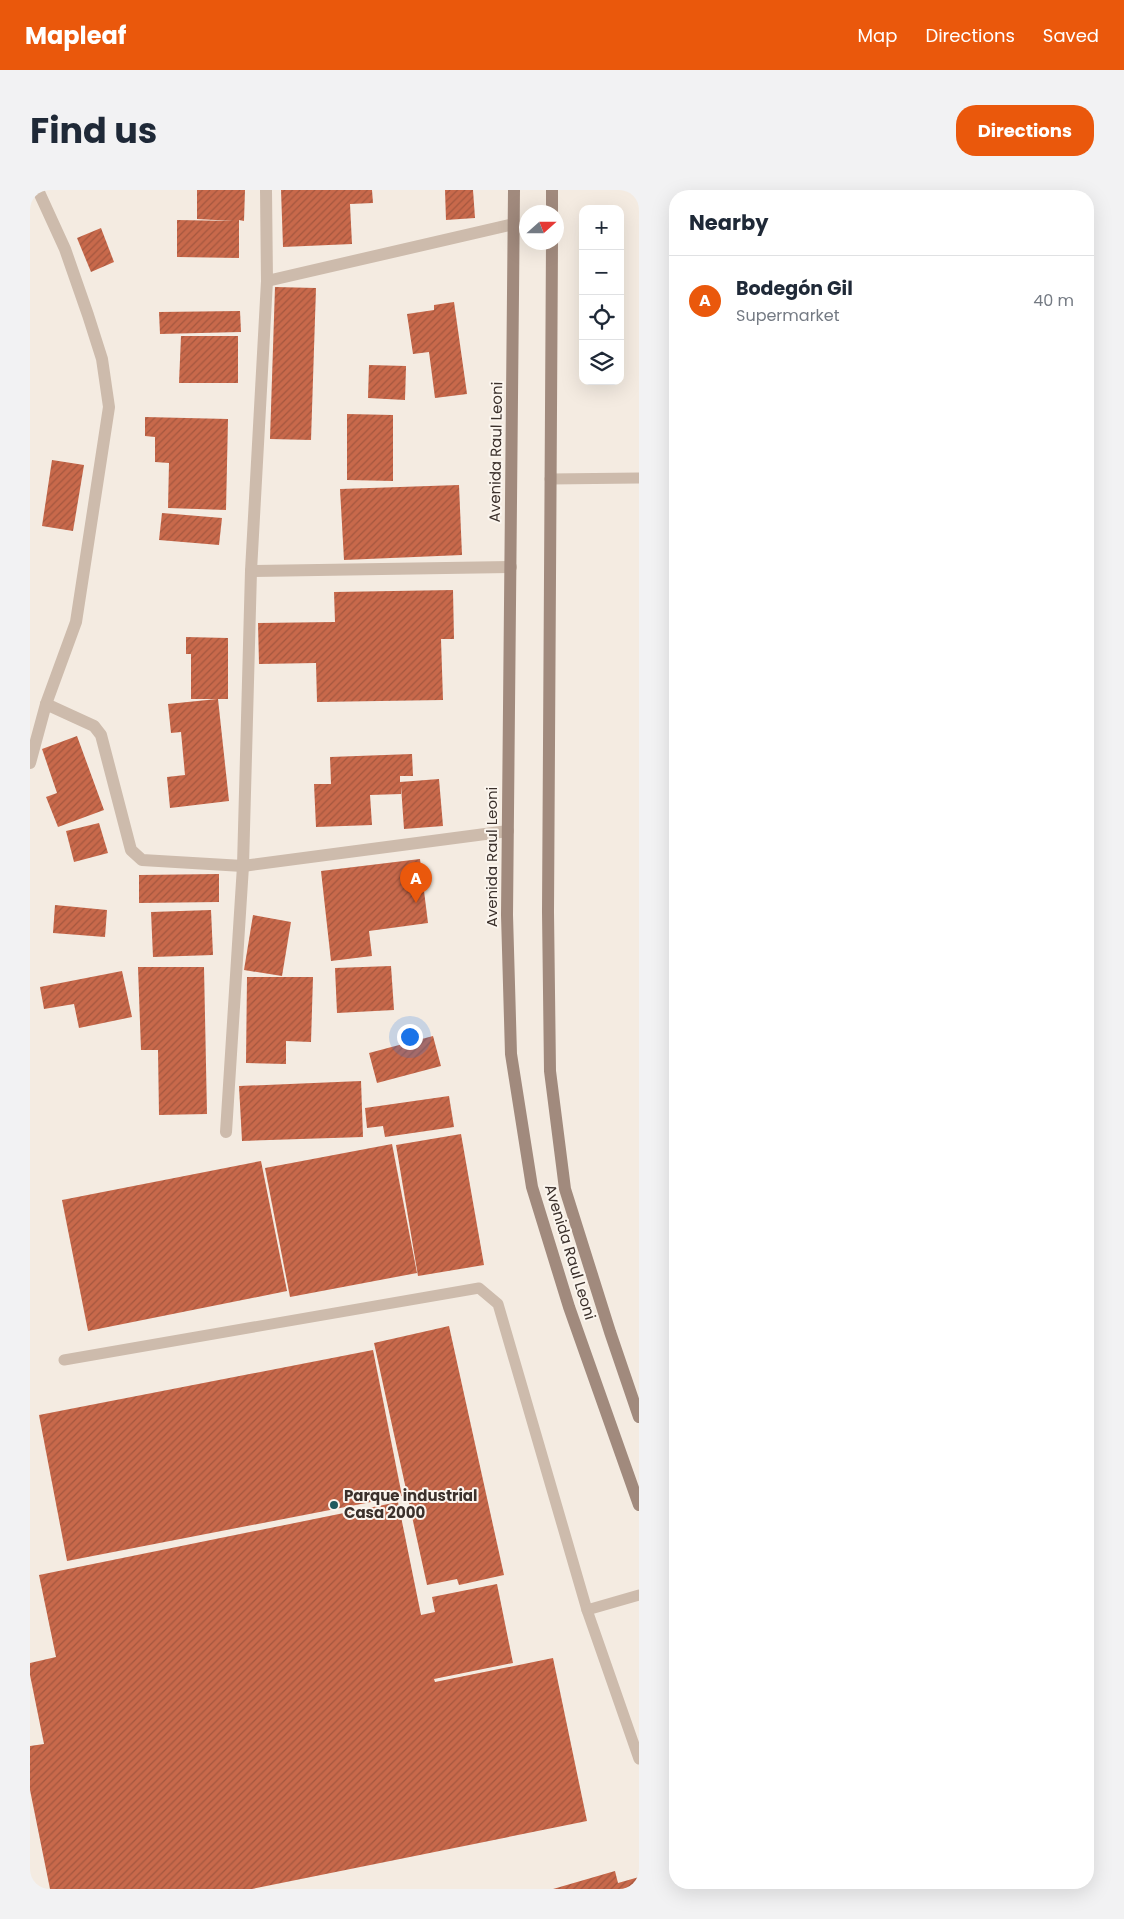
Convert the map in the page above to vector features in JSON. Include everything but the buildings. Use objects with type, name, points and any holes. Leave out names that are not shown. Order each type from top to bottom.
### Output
[{"type":"main road","name":"Avenida Raul Leoni","points":[[514,190],[507,915],[511,1054],[532,1187],[569,1307],[639,1505]]},
{"type":"main road","points":[[552,190],[552,205]]},
{"type":"main road","name":"Avenida Raul Leoni","points":[[552,250],[550,1071],[565,1189],[639,1417]]},
{"type":"street","points":[[30,763],[46,704],[76,622],[109,407],[102,359],[88,315],[65,249],[38,190]]},
{"type":"street","points":[[226,1132],[243,866],[252,570],[267,281],[266,190]]},
{"type":"street","points":[[267,281],[514,224]]},
{"type":"street","points":[[252,570],[511,567]]},
{"type":"street","points":[[46,704],[94,726],[102,734],[131,850],[142,860],[243,866],[508,831]]},
{"type":"lane","points":[[550,479],[639,478]]},
{"type":"lane","points":[[64,1360],[479,1288],[498,1304],[587,1610],[639,1759]]},
{"type":"lane","points":[[587,1610],[639,1595]]},
{"type":"place","name":"Bodegón Gil","points":[[416,903]]},
{"type":"place","name":"Parque industrial Casa 2000","points":[[334,1505]]}]
